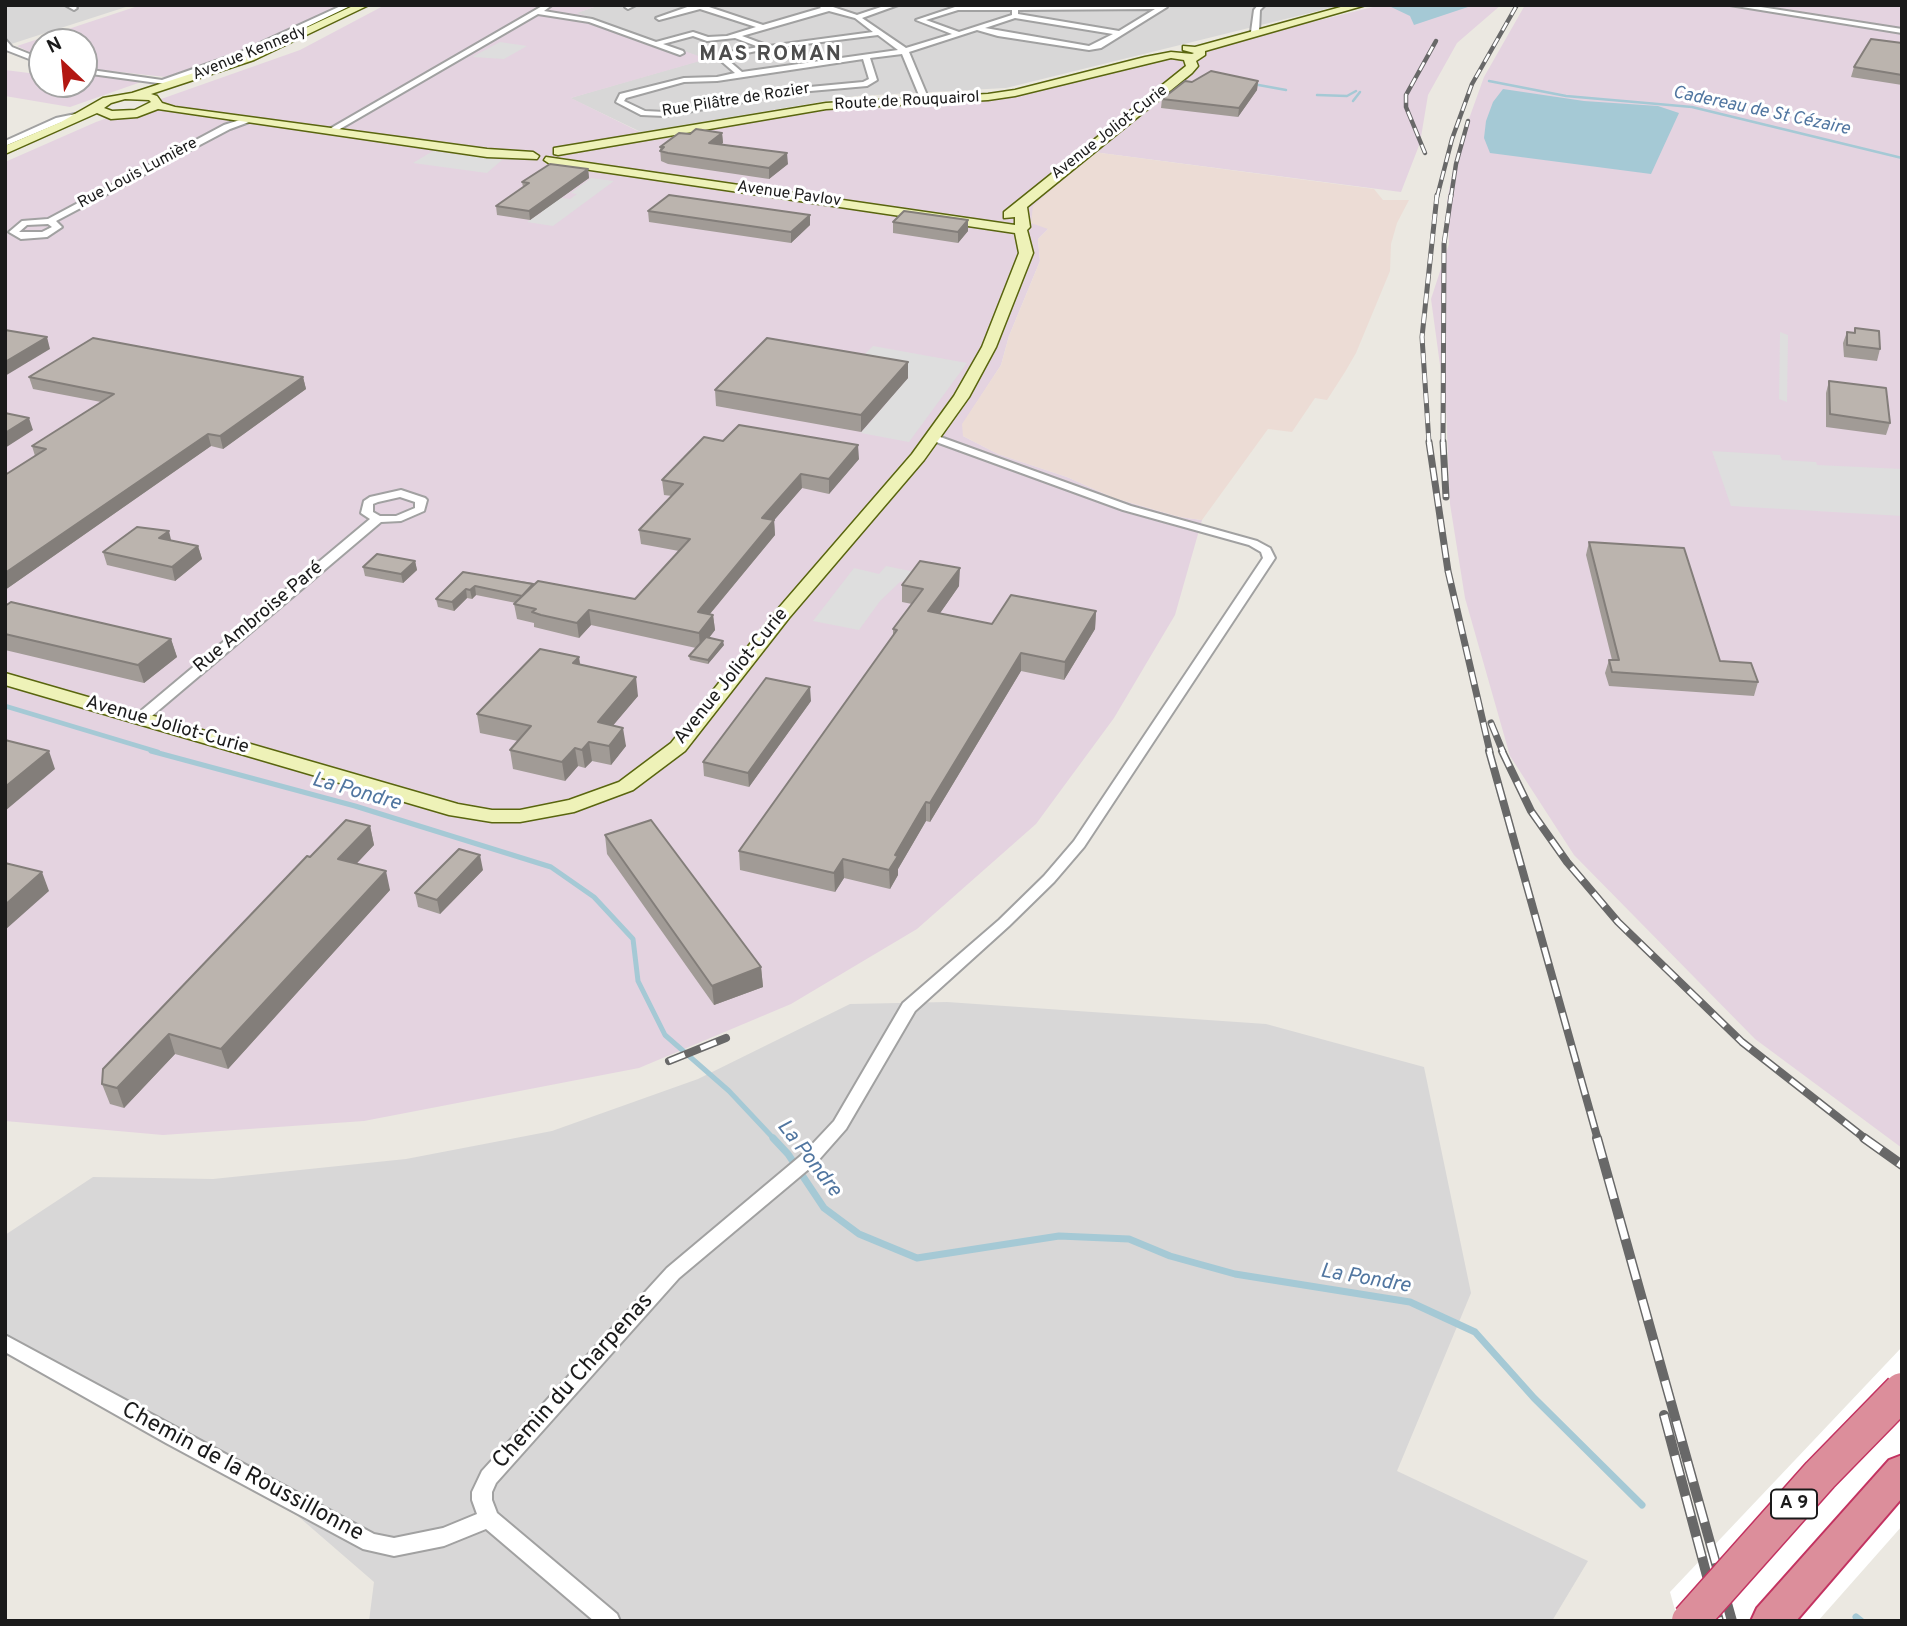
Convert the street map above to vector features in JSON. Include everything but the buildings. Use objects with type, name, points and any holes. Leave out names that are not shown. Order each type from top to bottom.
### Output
[{"type":"highway","name":"A 9","points":[[1690,1621],[1820,1475],[1902,1391]]},
{"type":"highway","points":[[1771,1621],[1902,1471]]},
{"type":"street","points":[[98,73],[163,84],[239,56],[349,5]]},
{"type":"street","name":"Avenue Kennedy","points":[[91,111],[107,100],[134,96],[163,84],[250,58],[364,5]]},
{"type":"street","name":"Avenue Kennedy","points":[[151,105],[249,64],[373,5]]},
{"type":"street","points":[[134,96],[151,105],[228,122],[246,120],[330,131],[549,5]]},
{"type":"street","points":[[801,5],[830,8],[857,17],[905,51],[924,98]]},
{"type":"street","points":[[857,17],[895,5]]},
{"type":"street","points":[[1255,32],[1257,10],[1262,5]]},
{"type":"street","points":[[1192,54],[1255,32],[1361,5]]},
{"type":"street","points":[[1733,5],[1902,31]]},
{"type":"street","points":[[659,18],[698,6],[764,28]]},
{"type":"street","points":[[959,34],[919,20],[958,8],[1015,12],[1165,6]]},
{"type":"street","points":[[977,28],[1080,48],[1098,47],[1165,6]]},
{"type":"street","points":[[656,44],[693,34],[707,39],[736,36],[820,8]]},
{"type":"street","points":[[537,12],[590,20],[680,53]]},
{"type":"street","points":[[1015,12],[1121,33]]},
{"type":"street","name":"Rue Pilâtre de Rozier","points":[[866,56],[873,80],[864,84],[799,90],[664,114],[644,113],[620,102],[623,96],[684,80],[708,80],[866,56],[905,51],[977,28],[1015,12]]},
{"type":"street","points":[[741,75],[724,60],[726,55],[744,50],[880,33]]},
{"type":"street","points":[[736,36],[768,48]]},
{"type":"street","points":[[5,41],[9,48],[28,56]]},
{"type":"street","name":"Route de Rouquairol","points":[[559,158],[575,149],[758,117],[861,103],[988,97],[1171,55],[1192,54]]},
{"type":"street","name":"Avenue Joliot-Curie","points":[[5,679],[456,810],[492,816],[520,816],[574,806],[641,777],[678,747],[783,614],[932,437],[967,387],[989,347],[1026,253],[1016,225],[1007,217],[1188,71],[1192,66],[1192,54]]},
{"type":"street","points":[[5,158],[80,124],[151,105]]},
{"type":"street","points":[[5,144],[59,120],[91,111],[111,115]]},
{"type":"street","points":[[5,150],[91,111]]},
{"type":"street","name":"Rue Louis Lumière","points":[[50,221],[228,122]]},
{"type":"street","name":"Avenue Pavlov","points":[[330,131],[497,154],[534,154],[538,160],[559,158],[1016,225]]},
{"type":"street","name":"Chemin du Charpenas","points":[[489,1518],[484,1511],[482,1492],[495,1467],[558,1403],[673,1273],[810,1158],[840,1125],[854,1104],[909,1007],[1031,897],[1079,844],[1269,558],[1266,550],[1253,543],[1134,511],[932,437]]},
{"type":"street","name":"Rue Ambroise Paré","points":[[141,718],[379,519]]},
{"type":"street","name":"Chemin de la Roussillonne","points":[[5,1343],[151,1426],[370,1542],[394,1547],[444,1537],[489,1518]]},
{"type":"street","points":[[489,1518],[610,1621]]},
{"type":"shaded area","points":[[5,5],[132,5],[61,28],[28,28],[28,39],[5,46]]},
{"type":"shaded area","points":[[141,5],[345,5],[238,53],[165,77],[98,70],[98,28],[71,28]]},
{"type":"shaded area","points":[[385,5],[600,5],[577,13],[707,59],[571,98],[656,140],[815,110],[1009,97],[1381,5],[1501,5],[1457,43],[1428,95],[1420,143],[1401,192],[1093,152],[1069,176],[1048,229],[1038,239],[1040,261],[1009,336],[1001,365],[963,424],[963,436],[998,454],[1067,477],[1114,498],[1180,517],[1202,520],[1175,615],[1114,718],[1036,824],[917,929],[791,1004],[639,1068],[364,1121],[163,1135],[5,1121],[5,162],[96,122],[300,50]]},
{"type":"shaded area","points":[[600,5],[1342,5],[1006,88],[856,96],[641,132],[570,98],[705,59],[576,13]]},
{"type":"shaded area","points":[[1525,5],[1902,5],[1902,1148],[1755,1039],[1574,855],[1510,756],[1465,598],[1450,504],[1446,409],[1431,299],[1449,244],[1447,201],[1456,155],[1484,77]]},
{"type":"shaded area","points":[[28,42],[28,51],[17,46]]},
{"type":"shaded area","points":[[500,42],[527,46],[504,59],[472,57]]},
{"type":"shaded area","points":[[5,70],[28,73],[28,98],[96,98],[70,107],[5,96]]},
{"type":"shaded area","points":[[98,76],[141,82],[98,97]]},
{"type":"shaded area","points":[[433,151],[502,160],[487,173],[413,163]]},
{"type":"shaded area","points":[[1093,152],[1374,189],[1383,200],[1409,200],[1397,223],[1391,244],[1390,271],[1356,353],[1327,400],[1315,398],[1292,432],[1268,429],[1202,520],[1180,517],[1114,498],[1067,477],[998,454],[963,436],[962,424],[1001,365],[1009,336],[1040,261],[1038,239],[1048,229],[1031,223],[1033,206]]},
{"type":"shaded area","points":[[591,178],[614,181],[553,226],[527,222],[541,213],[547,196],[570,199],[577,194],[571,193]]},
{"type":"shaded area","points":[[1780,332],[1788,335],[1787,402],[1779,399]]},
{"type":"shaded area","points":[[873,346],[967,363],[909,442],[861,433],[909,377],[852,367]]},
{"type":"shaded area","points":[[1712,451],[1780,455],[1782,460],[1816,462],[1817,465],[1902,469],[1902,516],[1731,506]]},
{"type":"shaded area","points":[[886,566],[915,572],[908,581],[900,582],[880,601],[859,630],[813,621],[854,568],[879,574]]},
{"type":"shaded area","points":[[947,1002],[1266,1024],[1424,1067],[1471,1293],[1397,1471],[1588,1561],[1552,1621],[369,1621],[374,1582],[255,1479],[5,1335],[5,1235],[93,1177],[213,1179],[406,1159],[552,1131],[698,1079],[850,1004]]},
{"type":"water","points":[[1474,5],[1414,25],[1410,16],[1389,6]]},
{"type":"water","points":[[1503,89],[1584,101],[1658,106],[1679,113],[1651,174],[1490,153],[1484,138],[1486,121],[1493,102]]},
{"type":"pier","points":[[1902,1347],[1902,1526],[1818,1621],[1678,1621],[1670,1592]]},
{"type":"waterway","name":"Cadereau de St Cézaire","points":[[1489,81],[1566,96],[1692,107],[1902,158]]},
{"type":"waterway","points":[[1253,84],[1286,90]]},
{"type":"waterway","points":[[1317,95],[1347,96],[1356,91]]},
{"type":"waterway","points":[[1353,101],[1360,92]]},
{"type":"waterway","name":"La Pondre","points":[[5,706],[158,752]]},
{"type":"waterway","name":"La Pondre","points":[[151,751],[355,806],[551,867],[594,897],[633,939],[638,981],[665,1035],[729,1091],[775,1140]]},
{"type":"waterway","name":"La Pondre","points":[[773,1138],[788,1154],[824,1208],[859,1234],[917,1258],[1059,1236],[1129,1239],[1170,1256],[1235,1274],[1410,1302],[1475,1332],[1534,1398],[1642,1505]]},
{"type":"waterway","name":"La Pondre","points":[[1856,1617],[1861,1621]]},
{"type":"railway","points":[[1437,197],[1452,139],[1472,84],[1517,5]]},
{"type":"railway","points":[[1425,153],[1406,107],[1406,95],[1436,41]]},
{"type":"railway","points":[[1451,197],[1456,164],[1468,121]]},
{"type":"railway","points":[[1429,443],[1422,337],[1437,195]]},
{"type":"railway","points":[[1443,442],[1444,244],[1451,195]]},
{"type":"railway","points":[[1429,442],[1448,571],[1490,752]]},
{"type":"railway","points":[[1443,442],[1446,497]]},
{"type":"railway","points":[[1491,723],[1503,752]]},
{"type":"railway","points":[[1489,751],[1598,1140]]},
{"type":"railway","points":[[1502,751],[1531,811],[1567,862],[1618,922],[1742,1042],[1867,1140]]},
{"type":"railway","points":[[669,1061],[726,1038]]},
{"type":"railway","points":[[1597,1138],[1732,1621]]},
{"type":"railway","points":[[1864,1138],[1902,1165]]},
{"type":"railway","points":[[1664,1415],[1719,1621]]},
{"type":"district","name":"MAS ROMAN","points":[[771,56]]}]
